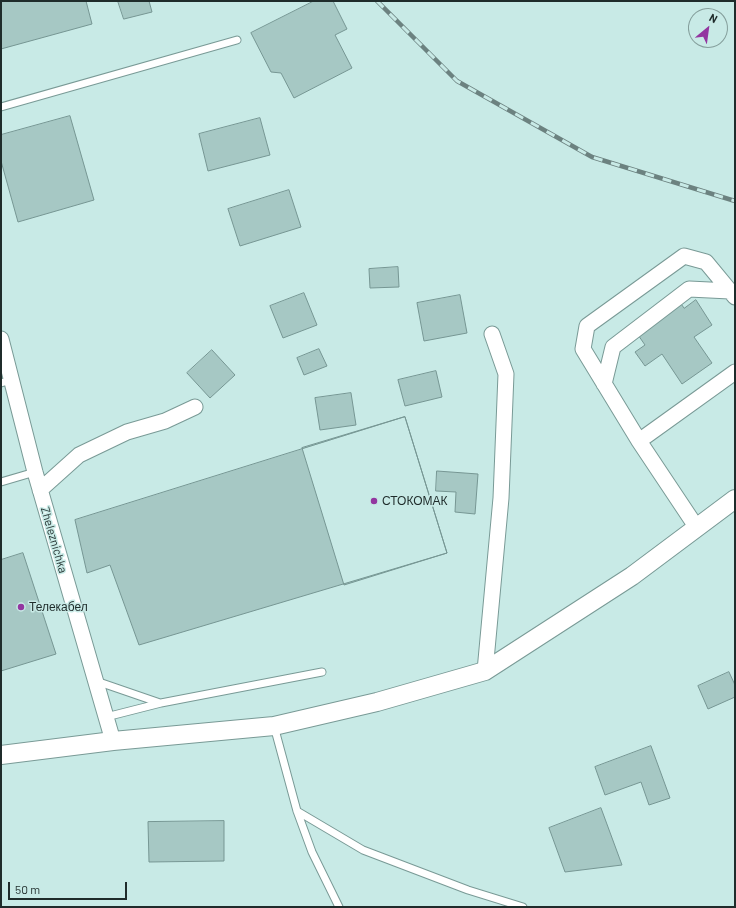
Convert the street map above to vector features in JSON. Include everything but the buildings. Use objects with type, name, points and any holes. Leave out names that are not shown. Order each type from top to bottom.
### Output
[{"type":"street","points":[[696,528],[639,441],[583,349],[587,326],[684,256],[706,262],[733,294]]},
{"type":"street","points":[[604,384],[613,347],[689,288],[733,294]]},
{"type":"street","points":[[484,671],[501,498],[506,374],[492,334]]},
{"type":"street","name":"Zheleznichka","points":[[1,339],[6,382],[35,472],[113,741]]},
{"type":"street","points":[[639,441],[735,372]]},
{"type":"street","points":[[40,490],[79,455],[127,432],[165,421],[195,407]]},
{"type":"street","points":[[1,755],[113,741],[274,726],[377,702],[484,671],[632,576],[735,499]]},
{"type":"lane","points":[[1,107],[237,40]]},
{"type":"lane","points":[[1,482],[35,472]]},
{"type":"lane","points":[[106,716],[160,703],[322,672]]},
{"type":"lane","points":[[95,681],[160,703]]},
{"type":"lane","points":[[274,726],[297,811],[312,852],[338,907]]},
{"type":"lane","points":[[297,811],[363,850],[468,890],[523,907]]},
{"type":"railway","points":[[377,1],[457,81],[592,157],[735,201]]},
{"type":"place","name":"СТОКОМАК","points":[[374,501]]},
{"type":"place","name":"Телекабел","points":[[21,607]]}]
